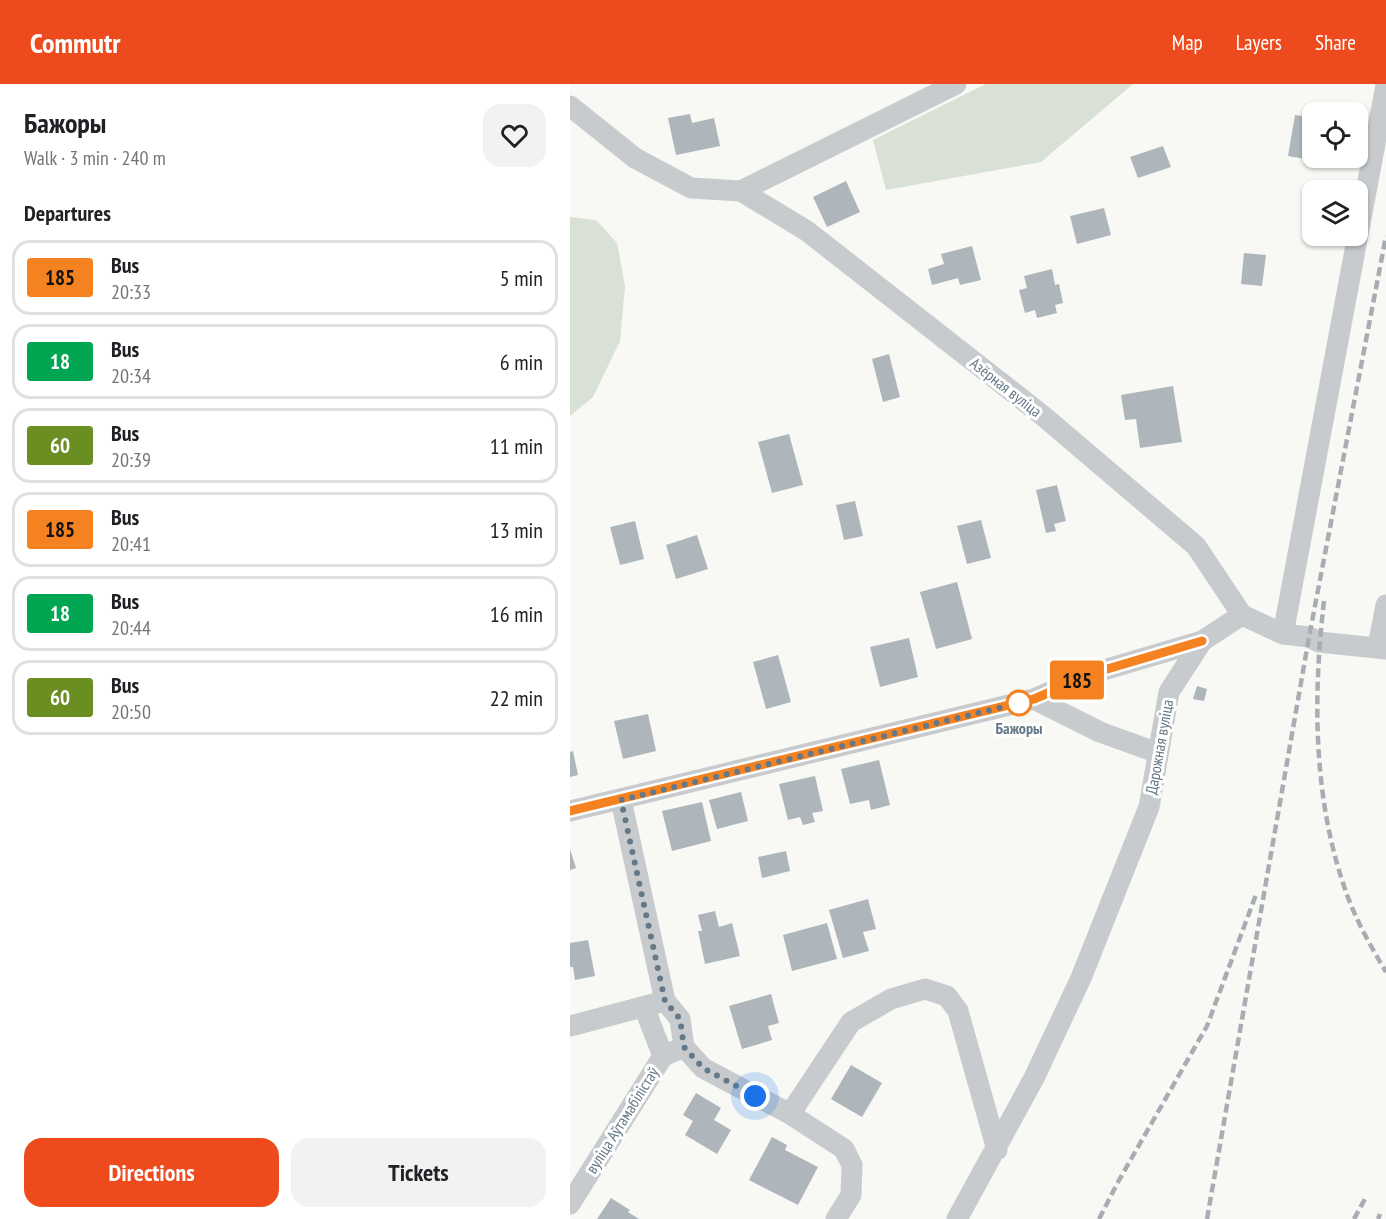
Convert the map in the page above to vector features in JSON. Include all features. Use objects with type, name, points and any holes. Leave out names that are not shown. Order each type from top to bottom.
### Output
[{"type":"street","name":"Азёрная вуліца","points":[[741,191],[956,84]]},
{"type":"street","points":[[1283,634],[1386,86]]},
{"type":"street","name":"Азёрная вуліца","points":[[570,106],[635,158],[692,188],[741,191],[807,231],[1042,415],[1196,546],[1242,615]]},
{"type":"street","points":[[1242,615],[1283,634],[1309,637],[1319,642],[1382,648],[1386,605]]},
{"type":"street","name":"Дарожная вуліца","points":[[957,1219],[1034,1078],[1081,978],[1149,807],[1169,692],[1202,641],[1242,615]]},
{"type":"street","points":[[570,811],[1034,699],[1097,672],[1202,641]]},
{"type":"street","points":[[1034,699],[1100,732],[1158,753]]},
{"type":"street","points":[[621,800],[665,1001],[680,1019],[684,1047],[703,1068],[790,1114],[844,1149],[852,1165],[851,1195],[836,1219]]},
{"type":"street","points":[[790,1114],[851,1022],[891,999],[925,989],[947,996],[958,1011],[996,1150]]},
{"type":"street","points":[[570,1026],[665,1001]]},
{"type":"street","points":[[644,1006],[663,1056]]},
{"type":"street","name":"вуліца Аўтамабілістаў","points":[[570,1204],[663,1056],[684,1047]]},
{"type":"shaded area","points":[[986,84],[1133,84],[1041,162],[886,190],[873,140]]},
{"type":"shaded area","points":[[570,217],[596,220],[617,243],[625,286],[620,341],[593,397],[570,416]]},
{"type":"building","points":[[690,114],[692,123],[714,118],[720,146],[676,155],[668,118]]},
{"type":"building","points":[[1295,115],[1302,116],[1302,158],[1288,156]]},
{"type":"building","points":[[1163,146],[1171,167],[1138,178],[1130,157]]},
{"type":"building","points":[[846,181],[860,212],[827,227],[813,197]]},
{"type":"building","points":[[1104,208],[1111,235],[1077,244],[1070,216]]},
{"type":"building","points":[[972,246],[981,280],[960,285],[958,278],[932,285],[928,269],[944,264],[941,254]]},
{"type":"building","points":[[1244,253],[1266,255],[1262,286],[1241,284]]},
{"type":"building","points":[[1052,269],[1055,285],[1059,284],[1063,303],[1055,305],[1057,313],[1037,318],[1035,310],[1025,313],[1019,290],[1027,288],[1024,276]]},
{"type":"building","points":[[889,354],[900,397],[883,402],[872,359]]},
{"type":"building","points":[[1173,386],[1182,442],[1140,448],[1136,419],[1125,420],[1121,395]]},
{"type":"building","points":[[789,434],[803,485],[772,493],[758,442]]},
{"type":"building","points":[[1057,485],[1066,521],[1054,524],[1056,531],[1046,533],[1036,490]]},
{"type":"building","points":[[855,501],[863,536],[844,540],[836,505]]},
{"type":"building","points":[[981,520],[991,558],[967,564],[957,526]]},
{"type":"building","points":[[635,521],[644,559],[620,565],[610,527]]},
{"type":"building","points":[[697,535],[708,569],[676,579],[666,545]]},
{"type":"building","points":[[957,582],[972,639],[936,649],[920,592]]},
{"type":"building","points":[[909,638],[918,677],[880,687],[870,647]]},
{"type":"building","points":[[778,655],[791,702],[766,709],[753,662]]},
{"type":"building","points":[[1197,686],[1207,689],[1204,701],[1193,699]]},
{"type":"building","points":[[648,714],[656,751],[623,759],[614,721]]},
{"type":"building","points":[[573,751],[578,775],[570,777],[570,752]]},
{"type":"building","points":[[879,760],[890,805],[871,810],[869,800],[850,804],[841,769]]},
{"type":"building","points":[[815,776],[823,811],[812,813],[815,822],[803,825],[800,817],[788,820],[779,784]]},
{"type":"building","points":[[741,792],[748,821],[717,829],[709,800]]},
{"type":"building","points":[[702,802],[711,841],[672,851],[662,811]]},
{"type":"building","points":[[570,849],[576,868],[570,870]]},
{"type":"building","points":[[786,851],[790,871],[762,878],[758,857]]},
{"type":"building","points":[[868,899],[876,929],[863,932],[869,951],[843,958],[829,910]]},
{"type":"building","points":[[715,911],[719,927],[732,923],[740,956],[705,964],[698,931],[702,931],[698,915]]},
{"type":"building","points":[[827,923],[837,959],[792,971],[783,935]]},
{"type":"building","points":[[588,940],[595,976],[575,980],[573,967],[570,967],[570,943]]},
{"type":"building","points":[[771,994],[779,1023],[768,1026],[772,1040],[742,1049],[729,1006]]},
{"type":"building","points":[[851,1065],[882,1083],[862,1117],[831,1099]]},
{"type":"building","points":[[696,1093],[721,1108],[714,1120],[731,1130],[717,1154],[685,1135],[693,1121],[683,1115]]},
{"type":"building","points":[[772,1137],[787,1145],[785,1150],[818,1167],[798,1205],[749,1180]]},
{"type":"building","points":[[611,1198],[630,1210],[628,1212],[639,1219],[597,1219]]},
{"type":"railway","points":[[1207,1219],[1309,637],[1386,236]]},
{"type":"railway","points":[[1324,601],[1317,708],[1318,745],[1326,816],[1348,897],[1386,972]]},
{"type":"railway","points":[[1099,1219],[1207,1026],[1257,892]]},
{"type":"railway","points":[[1354,1219],[1365,1199]]},
{"type":"railway","points":[[1378,1219],[1380,1214]]},
{"type":"bus line","name":"185","points":[[570,811],[1034,699],[1097,672],[1202,641]]},
{"type":"place","name":"Бажоры","points":[[1019,703]]},
{"type":"route","points":[[755,1096],[703,1068],[684,1047],[680,1019],[665,1001],[621,800],[1019,703]]}]
